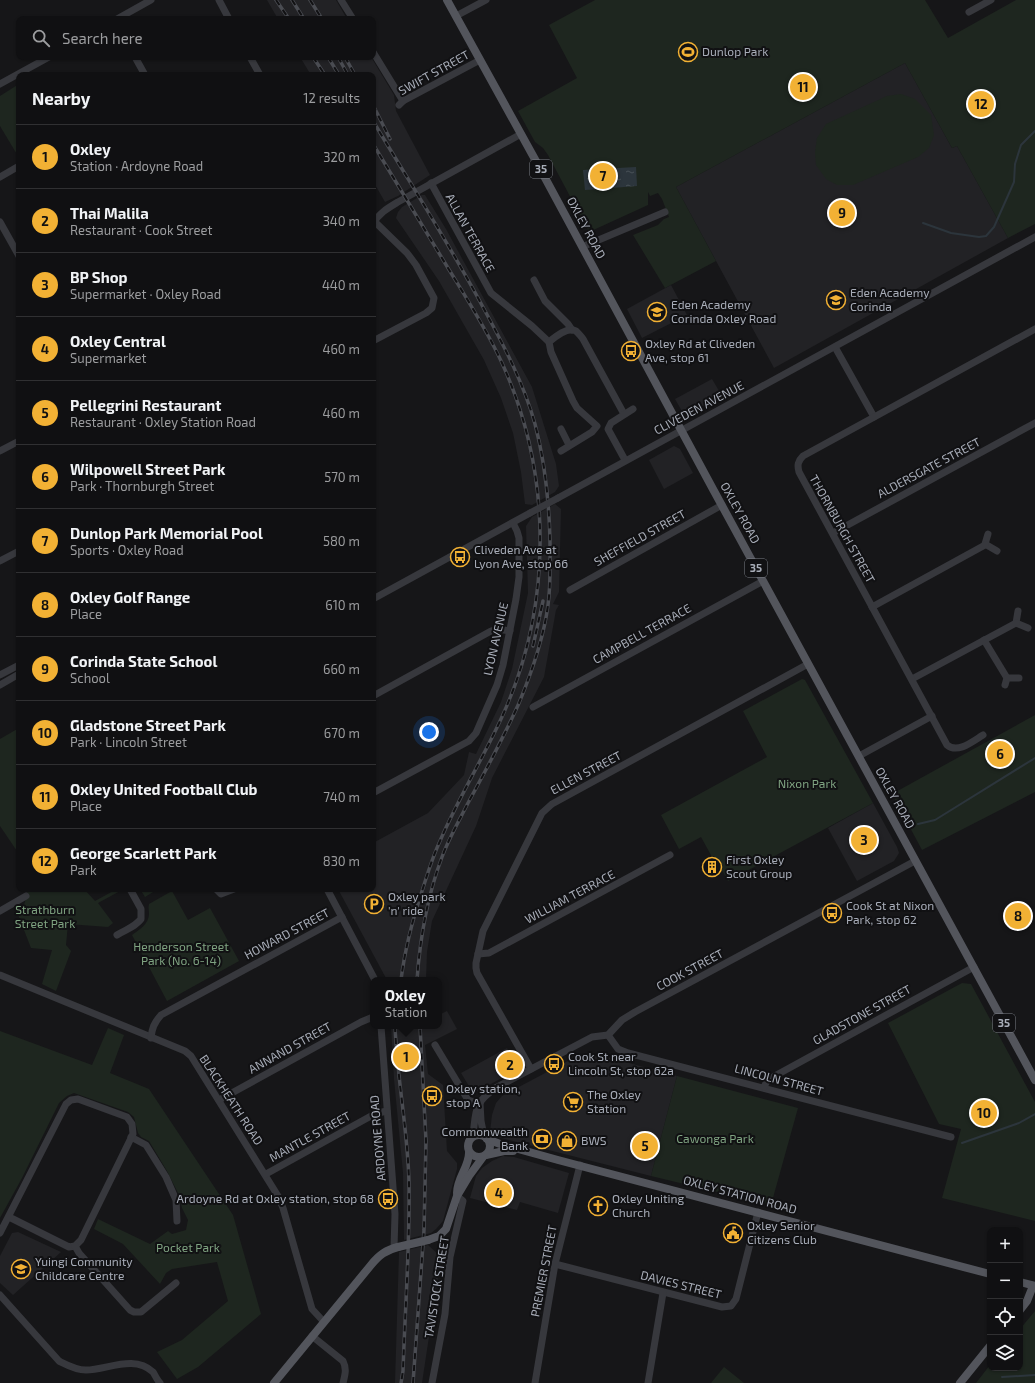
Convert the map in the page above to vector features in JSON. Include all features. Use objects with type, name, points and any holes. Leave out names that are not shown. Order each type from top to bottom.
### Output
[{"type":"main road","name":"OXLEY ROAD","points":[[447,0],[1035,1080]]},
{"type":"main road","points":[[274,1383],[379,1256],[386,1251],[439,1236],[446,1229],[457,1196],[474,1168],[488,1152],[490,1145],[485,1138],[477,1135],[473,1136],[468,1142],[468,1163],[457,1187],[457,1196]]},
{"type":"main road","name":"OXLEY STATION ROAD","points":[[485,1138],[500,1144],[987,1273]]},
{"type":"main road","name":"OXLEY STATION ROAD","points":[[484,1156],[504,1150],[530,1152]]},
{"type":"main road","points":[[469,1153],[475,1157],[484,1156]]},
{"type":"main road","points":[[1023,1283],[1034,1286],[1023,1306]]},
{"type":"main road","points":[[960,1383],[987,1350]]},
{"type":"street","points":[[122,16],[151,0]]},
{"type":"street","points":[[219,0],[227,16]]},
{"type":"street","points":[[342,0],[351,16]]},
{"type":"street","points":[[456,16],[486,0]]},
{"type":"street","points":[[969,12],[986,1]]},
{"type":"street","name":"SWIFT STREET","points":[[376,57],[401,103],[480,60]]},
{"type":"street","points":[[28,72],[45,60]]},
{"type":"street","points":[[137,60],[143,72]]},
{"type":"street","points":[[252,60],[258,72]]},
{"type":"street","points":[[0,84],[16,77]]},
{"type":"street","name":"ALLAN TERRACE","points":[[376,220],[384,211],[521,134]]},
{"type":"street","points":[[0,177],[16,168]]},
{"type":"street","name":"ALLAN TERRACE","points":[[431,184],[491,293],[532,326],[549,342]]},
{"type":"street","points":[[582,247],[665,212]]},
{"type":"street","points":[[0,222],[16,251]]},
{"type":"street","points":[[376,224],[407,253],[416,265],[434,298],[432,308],[376,339]]},
{"type":"street","name":"CLIVEDEN AVENUE","points":[[376,597],[625,460],[1035,238]]},
{"type":"street","points":[[534,280],[545,301],[572,330],[576,331],[585,342],[624,414]]},
{"type":"street","name":"THORNBURGH STREET","points":[[983,735],[958,749],[952,749],[947,745],[799,472],[798,466],[799,461],[803,456],[1035,329]]},
{"type":"street","points":[[572,330],[566,331],[549,342],[551,352],[577,408],[597,426],[608,429],[625,460]]},
{"type":"street","points":[[835,347],[874,417]]},
{"type":"street","points":[[608,429],[610,423],[633,409]]},
{"type":"street","name":"ALDERSGATE STREET","points":[[833,533],[1035,424]]},
{"type":"street","points":[[561,451],[592,432],[597,426]]},
{"type":"street","points":[[561,429],[569,445]]},
{"type":"street","points":[[0,451],[16,443]]},
{"type":"street","name":"SHEFFIELD STREET","points":[[570,590],[722,506]]},
{"type":"street","name":"LYON AVENUE","points":[[376,791],[469,741],[476,733],[497,685],[510,631],[519,577],[519,538],[513,522]]},
{"type":"street","points":[[872,606],[985,545],[988,534]]},
{"type":"street","points":[[985,545],[998,551]]},
{"type":"street","points":[[0,561],[16,553]]},
{"type":"street","name":"CAMPBELL TERRACE","points":[[533,707],[763,580]]},
{"type":"street","points":[[1016,623],[1018,611]]},
{"type":"street","points":[[912,679],[1016,623]]},
{"type":"street","points":[[1016,623],[1028,628]]},
{"type":"street","points":[[376,694],[491,631],[498,629],[510,631]]},
{"type":"street","points":[[984,640],[1006,681],[1019,678]]},
{"type":"street","name":"ELLEN STREET","points":[[532,1069],[477,973],[476,968],[484,931],[542,813],[552,804],[808,664]]},
{"type":"street","points":[[0,675],[16,667]]},
{"type":"street","points":[[0,684],[16,676]]},
{"type":"street","points":[[859,756],[932,716]]},
{"type":"street","name":"WILLIAM TERRACE","points":[[478,954],[489,953],[670,855]]},
{"type":"street","name":"COOK STREET","points":[[608,1035],[622,1020],[635,1012],[916,860]]},
{"type":"street","points":[[117,935],[132,928],[141,919],[141,909],[132,892]]},
{"type":"street","points":[[328,892],[373,977]]},
{"type":"street","points":[[0,911],[26,896]]},
{"type":"street","name":"HOWARD STREET","points":[[151,1038],[152,1028],[161,1015],[342,917]]},
{"type":"street","name":"GLADSTONE STREET","points":[[764,1087],[767,1081],[771,1078],[974,967]]},
{"type":"street","name":"BLACKHEATH ROAD","points":[[0,975],[151,1038],[186,1051],[191,1056],[266,1174],[278,1196],[283,1208],[312,1309],[324,1322]]},
{"type":"street","name":"ANNAND STREET","points":[[219,1100],[370,1018]]},
{"type":"street","name":"ARDOYNE ROAD","points":[[380,1029],[396,1214],[396,1248]]},
{"type":"street","points":[[473,1136],[474,1115],[480,1103],[490,1092],[592,1037],[608,1035]]},
{"type":"street","name":"LINCOLN STREET","points":[[608,1035],[618,1049],[628,1053],[764,1087],[951,1137]]},
{"type":"street","points":[[435,1045],[468,1100],[480,1103]]},
{"type":"street","points":[[0,1233],[66,1104],[71,1100],[78,1099],[127,1117],[132,1124],[133,1134],[81,1240],[75,1246],[69,1247],[9,1217]]},
{"type":"street","points":[[480,1103],[481,1121],[485,1138]]},
{"type":"street","name":"MANTLE STREET","points":[[266,1174],[371,1116],[379,1112],[387,1111]]},
{"type":"street","points":[[131,1137],[146,1145],[166,1176],[176,1200],[177,1222]]},
{"type":"street","name":"PREMIER STREET","points":[[536,1383],[555,1264],[580,1165]]},
{"type":"street","name":"TAVISTOCK STREET","points":[[432,1383],[445,1314],[450,1257],[463,1201],[457,1196]]},
{"type":"street","name":"DAVIES STREET","points":[[555,1264],[663,1293],[722,1307],[731,1306],[736,1298],[758,1212]]},
{"type":"street","points":[[75,1246],[79,1253],[130,1310],[134,1312],[141,1312],[176,1283]]},
{"type":"street","points":[[648,1383],[663,1293]]},
{"type":"street","points":[[0,1295],[59,1361],[77,1369],[86,1370],[131,1363],[146,1368],[153,1373],[160,1383]]},
{"type":"street","points":[[312,1336],[343,1361],[346,1372],[343,1383]]},
{"type":"shaded area","points":[[267,0],[336,0],[345,16],[276,16]]},
{"type":"shaded area","points":[[302,60],[373,60],[394,95],[396,111],[430,175],[398,196],[385,202],[376,186],[376,72],[309,72]]},
{"type":"shaded area","points":[[905,63],[952,148],[957,146],[1008,238],[774,368],[676,187]]},
{"type":"shaded area","points":[[422,195],[425,195],[446,229],[532,387],[556,464],[559,486],[555,492],[532,505],[525,504],[521,472],[513,433],[501,398],[484,360],[439,281],[396,218],[402,207]]},
{"type":"shaded area","name":"Eden Academy Corinda Oxley Road","points":[[671,285],[687,315],[642,338],[627,309]]},
{"type":"shaded area","points":[[712,379],[722,396],[689,414],[683,413],[675,399]]},
{"type":"shaded area","points":[[674,446],[680,449],[693,473],[664,489],[649,460]]},
{"type":"shaded area","points":[[555,504],[561,509],[559,592],[553,604],[559,605],[556,610],[544,677],[492,778],[476,826],[432,921],[427,952],[426,977],[385,977],[340,892],[376,892],[376,841],[428,813],[464,775],[469,752],[476,754],[501,702],[512,669],[528,593],[526,526],[532,517]]},
{"type":"shaded area","points":[[873,803],[899,853],[894,861],[857,881],[828,828]]},
{"type":"shaded area","points":[[447,1011],[457,1029],[425,1045],[428,1074],[443,1085],[447,1151],[457,1163],[457,1169],[443,1221],[431,1233],[404,1240],[403,1173],[394,1079],[391,1029],[442,1029],[442,1014]]},
{"type":"shaded area","points":[[507,1048],[518,1069],[478,1091],[472,1091],[461,1073]]},
{"type":"shaded area","points":[[592,1053],[677,1076],[651,1176],[493,1136],[490,1132],[492,1115],[496,1103],[502,1096],[579,1055]]},
{"type":"shaded area","points":[[503,1156],[514,1157],[569,1173],[558,1213],[520,1202],[517,1210],[470,1198],[476,1176],[482,1168]]},
{"type":"shaded area","name":"Yuingi Community Childcare Centre","points":[[18,1232],[61,1252],[13,1295],[0,1283],[0,1256],[12,1233]]},
{"type":"shaded area","points":[[428,1245],[441,1257],[422,1383],[395,1383],[399,1252]]},
{"type":"green space","name":"Dunlop Park","points":[[595,0],[925,0],[948,38],[1016,0],[1035,0],[1035,224],[1008,238],[957,146],[952,148],[905,63],[676,187],[716,261],[665,288],[633,235],[658,225],[664,219],[669,217],[658,193],[650,196],[648,192],[648,205],[589,232],[548,155],[543,148],[535,142],[518,111],[577,78],[549,25]]},
{"type":"green space","points":[[16,86],[16,153],[0,126],[0,96]]},
{"type":"green space","points":[[901,94],[915,99],[931,115],[934,135],[929,148],[918,157],[853,185],[837,185],[826,179],[816,165],[815,152],[817,138],[826,124],[887,96]]},
{"type":"green space","name":"Nixon Park","points":[[802,679],[805,680],[873,803],[728,881],[701,837],[679,849],[661,815],[767,757],[743,711]]},
{"type":"green space","points":[[1035,715],[1035,792],[922,850],[892,794]]},
{"type":"green space","points":[[16,730],[16,850],[0,826],[0,739]]},
{"type":"green space","name":"Strathburn Street Park","points":[[28,892],[87,892],[95,901],[112,892],[118,892],[98,903],[113,923],[108,927],[68,924],[66,945],[71,951],[56,991],[42,984],[52,950],[31,948],[17,912],[24,905]]},
{"type":"green space","points":[[142,892],[153,892],[145,897]]},
{"type":"green space","name":"Henderson Street Park (No. 6-14)","points":[[173,892],[188,920],[210,908],[239,961],[167,1001],[132,935],[143,926],[149,918],[149,904]]},
{"type":"green space","points":[[962,983],[971,984],[1035,1102],[1035,1221],[942,1198],[961,1129],[939,1124],[888,1023]]},
{"type":"green space","name":"Pocket Park","points":[[108,1028],[124,1035],[110,1073],[149,1089],[233,1215],[261,1314],[198,1367],[177,1379],[157,1352],[182,1340],[228,1301],[217,1262],[172,1269],[166,1273],[160,1284],[123,1244],[94,1229],[98,1219],[150,1244],[168,1231],[172,1234],[186,1230],[188,1220],[182,1208],[179,1195],[149,1141],[141,1137],[138,1133],[134,1117],[128,1112],[74,1093],[67,1096],[59,1103],[22,1178],[0,1218],[0,1031],[92,1065]]},
{"type":"green space","name":"Cawonga Park","points":[[677,1076],[798,1108],[771,1205],[651,1176]]},
{"type":"green space","points":[[1035,1311],[1035,1383],[976,1383],[987,1369],[987,1371],[1023,1371],[1023,1325]]},
{"type":"green space","points":[[724,1367],[744,1383],[711,1383]]},
{"type":"water","points":[[636,167],[637,186],[585,190],[583,170]]},
{"type":"waterway","points":[[923,223],[951,233],[979,237],[986,236],[994,227],[1014,182],[1015,164],[1021,145],[1035,131]]},
{"type":"waterway","points":[[918,824],[935,820],[1035,758]]},
{"type":"waterway","points":[[962,1143],[1019,1123],[1035,1114]]},
{"type":"waterway","points":[[1002,1377],[1035,1375]]},
{"type":"railway","points":[[276,0],[287,16]]},
{"type":"railway","points":[[292,0],[302,16]]},
{"type":"railway","points":[[310,0],[320,16]]},
{"type":"railway","points":[[315,60],[323,72]]},
{"type":"railway","points":[[330,60],[337,72]]},
{"type":"railway","points":[[340,60],[346,72]]},
{"type":"railway","points":[[347,60],[353,72]]},
{"type":"railway","points":[[376,111],[390,139]]},
{"type":"railway","points":[[376,126],[471,285],[513,365],[525,394],[538,438],[546,482],[550,540],[549,597],[540,642],[519,703],[495,753],[454,830],[442,857],[428,902],[420,949],[417,977]]},
{"type":"railway","points":[[376,149],[476,315],[502,363],[519,406],[531,450],[538,495],[540,541],[538,587],[530,632],[518,676],[501,719],[454,810],[435,852],[413,922],[402,977]]},
{"type":"railway","points":[[533,646],[543,601]]},
{"type":"railway","points":[[395,1029],[407,1144],[409,1183],[408,1254],[403,1371],[401,1383]]},
{"type":"railway","points":[[413,1383],[424,1230],[426,1141],[420,1029]]},
{"type":"place","name":"Dunlop Park","points":[[688,52]]},
{"type":"place","name":"Oxley United Football Club","points":[[803,87]]},
{"type":"place","name":"George Scarlett Park","points":[[981,104]]},
{"type":"place","name":"Dunlop Park Memorial Pool","points":[[603,176]]},
{"type":"place","name":"Corinda State School","points":[[842,213]]},
{"type":"place","name":"Eden Academy Corinda","points":[[836,300]]},
{"type":"place","name":"Eden Academy Corinda Oxley Road","points":[[657,312]]},
{"type":"place","name":"Oxley Rd at Cliveden Ave, stop 61","points":[[631,351]]},
{"type":"place","name":"Cliveden Ave at Lyon Ave, stop 66","points":[[460,557]]},
{"type":"place","name":"Wilpowell Street Park","points":[[1000,754]]},
{"type":"place","name":"BP Shop","points":[[864,840]]},
{"type":"place","name":"First Oxley Scout Group","points":[[712,867]]},
{"type":"place","name":"Oxley park 'n' ride","points":[[374,904]]},
{"type":"place","name":"Cook St at Nixon Park, stop 62","points":[[832,913]]},
{"type":"place","name":"Oxley Golf Range","points":[[1018,916]]},
{"type":"place","name":"Oxley","points":[[406,1057]]},
{"type":"place","name":"Cook St near Lincoln St, stop 62a","points":[[554,1064]]},
{"type":"place","name":"Thai Malila","points":[[510,1065]]},
{"type":"place","name":"Oxley station, stop A","points":[[432,1096]]},
{"type":"place","name":"The Oxley Station","points":[[573,1102]]},
{"type":"place","name":"Gladstone Street Park","points":[[984,1113]]},
{"type":"place","name":"Commonwealth Bank","points":[[542,1139]]},
{"type":"place","name":"BWS","points":[[567,1141]]},
{"type":"place","name":"Pellegrini Restaurant","points":[[645,1146]]},
{"type":"place","name":"Oxley Central","points":[[499,1193]]},
{"type":"place","name":"Ardoyne Rd at Oxley station, stop 68","points":[[388,1199]]},
{"type":"place","name":"Oxley Uniting Church","points":[[598,1206]]},
{"type":"place","name":"Oxley Senior Citizens Club","points":[[733,1233]]},
{"type":"place","name":"Yuingi Community Childcare Centre","points":[[21,1269]]}]
